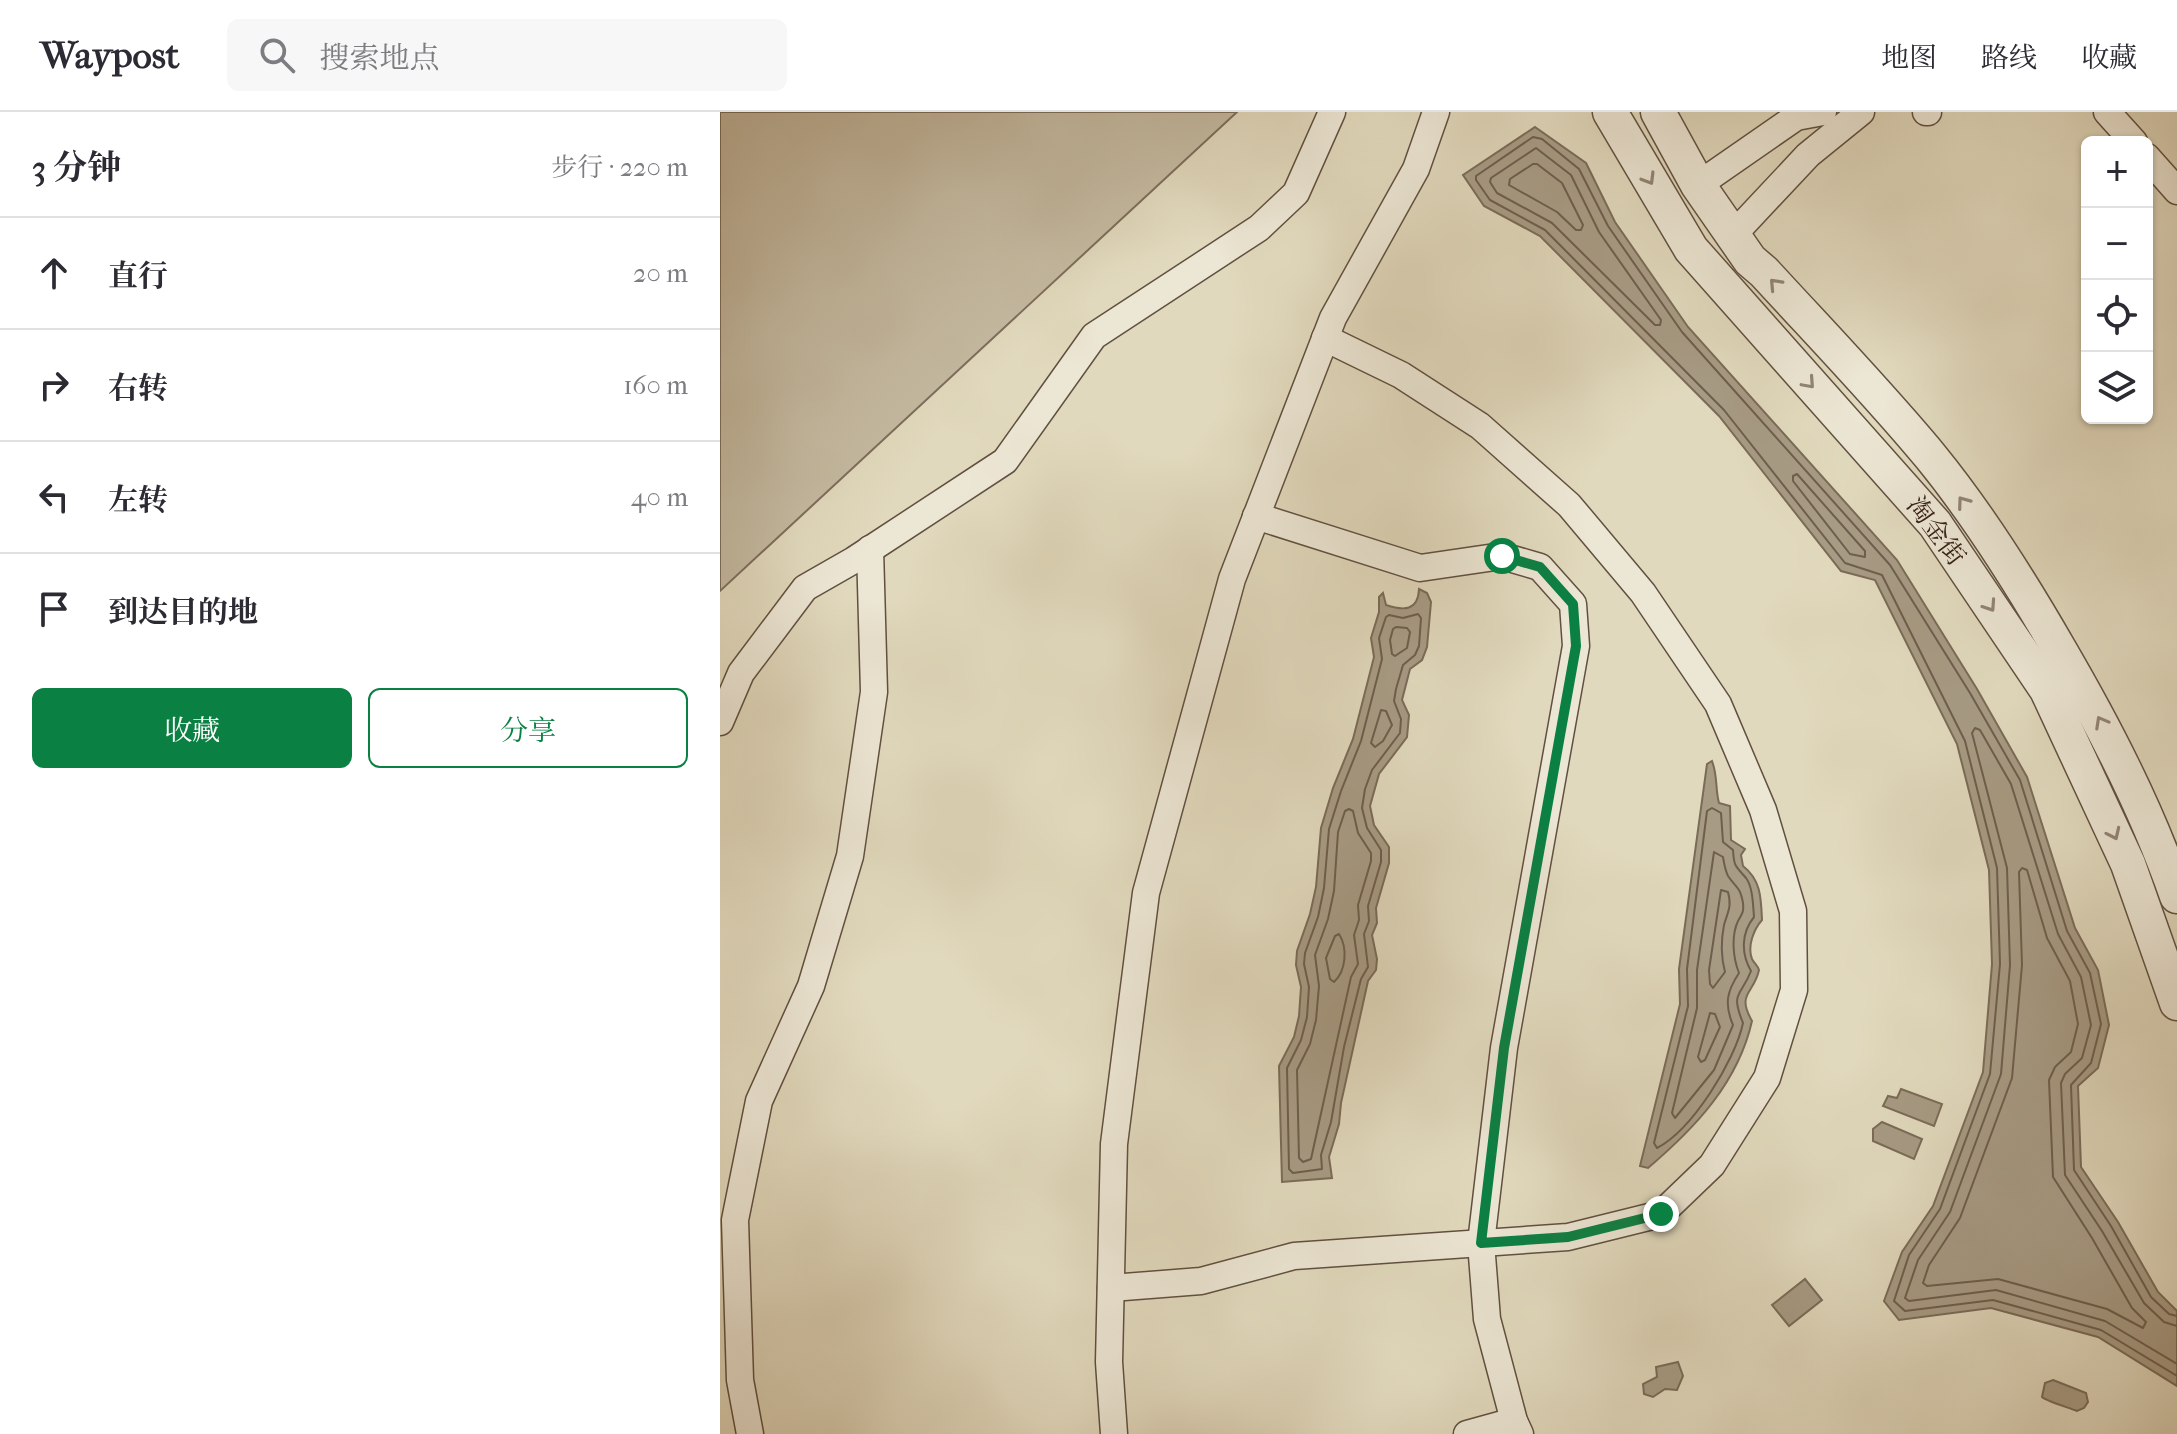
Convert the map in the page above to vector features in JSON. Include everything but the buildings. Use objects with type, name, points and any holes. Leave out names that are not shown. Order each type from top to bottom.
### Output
[{"type":"street","points":[[720,722],[741,673],[805,588],[1005,461],[1094,336],[1259,228],[1296,193],[1332,112]]},
{"type":"street","points":[[1114,1434],[1109,1362],[1114,1144],[1146,893],[1232,579],[1333,318],[1416,169],[1436,112]]},
{"type":"street","name":"淘金街","points":[[1610,112],[1691,249],[1935,524],[2047,690],[2128,864],[2177,1003]]},
{"type":"street","name":"淘金街","points":[[1658,112],[1698,185],[1750,260],[1847,361],[1932,459],[2017,576],[2106,731],[2162,853],[2177,896]]},
{"type":"street","points":[[1698,185],[1796,117],[1823,112]]},
{"type":"street","points":[[1733,235],[1808,155],[1861,112]]},
{"type":"street","points":[[2107,112],[2129,136]]},
{"type":"street","points":[[2153,164],[2177,191]]},
{"type":"street","points":[[1111,1288],[1201,1281],[1294,1256],[1568,1237],[1661,1214],[1712,1165],[1767,1078],[1794,990],[1793,911],[1763,810],[1718,704],[1643,593],[1569,505],[1480,426],[1401,375],[1325,338]]},
{"type":"street","points":[[1256,516],[1420,568],[1502,556],[1540,567],[1573,604],[1576,646],[1504,1048],[1481,1243],[1487,1319],[1517,1428],[1467,1434]]},
{"type":"street","points":[[750,1434],[740,1380],[735,1220],[759,1101],[811,986],[850,856],[874,692],[870,549]]},
{"type":"shaded area","points":[[720,112],[1237,112],[720,591]]},
{"type":"water","points":[[1535,127],[1586,163],[1615,222],[1688,327],[1897,560],[2027,777],[2075,928],[2098,970],[2109,1025],[2098,1068],[2078,1086],[2081,1167],[2118,1222],[2158,1292],[2177,1311],[2177,1386],[2098,1337],[1991,1308],[1899,1320],[1884,1301],[1902,1252],[1933,1206],[1983,1072],[1992,964],[1989,870],[1957,744],[1875,580],[1841,571],[1719,416],[1540,236],[1484,206],[1463,175]]},
{"type":"water","points":[[1419,589],[1427,593],[1431,602],[1427,647],[1422,660],[1410,669],[1402,700],[1409,715],[1407,737],[1379,774],[1370,806],[1374,825],[1389,847],[1389,863],[1372,935],[1376,970],[1368,981],[1339,1124],[1329,1157],[1332,1178],[1282,1182],[1279,1066],[1294,1037],[1299,1016],[1301,987],[1296,965],[1297,951],[1316,887],[1321,828],[1353,739],[1374,657],[1371,638],[1379,612],[1379,597],[1383,593],[1386,605],[1409,608],[1416,602]]},
{"type":"water","points":[[1712,761],[1719,803],[1730,806],[1731,840],[1745,849],[1741,855],[1743,866],[1757,883],[1760,897],[1762,920],[1754,933],[1750,949],[1759,970],[1746,999],[1752,1021],[1736,1064],[1712,1103],[1682,1137],[1648,1168],[1640,1166],[1680,1004],[1679,969],[1707,764]]},
{"type":"water","points":[[1901,1089],[1942,1104],[1934,1126],[1883,1106],[1888,1096],[1897,1098]]},
{"type":"water","points":[[1882,1122],[1922,1139],[1914,1159],[1873,1141],[1873,1129]]},
{"type":"water","points":[[1805,1279],[1822,1300],[1789,1326],[1772,1305]]},
{"type":"water","points":[[1678,1362],[1683,1376],[1677,1390],[1665,1389],[1653,1397],[1644,1394],[1643,1384],[1657,1377],[1656,1367]]},
{"type":"water","points":[[2053,1380],[2086,1393],[2088,1402],[2084,1408],[2077,1411],[2042,1397],[2045,1383]]},
{"type":"route","points":[[1502,556],[1540,567],[1573,604],[1576,646],[1504,1048],[1481,1243],[1568,1237],[1661,1214]]}]
